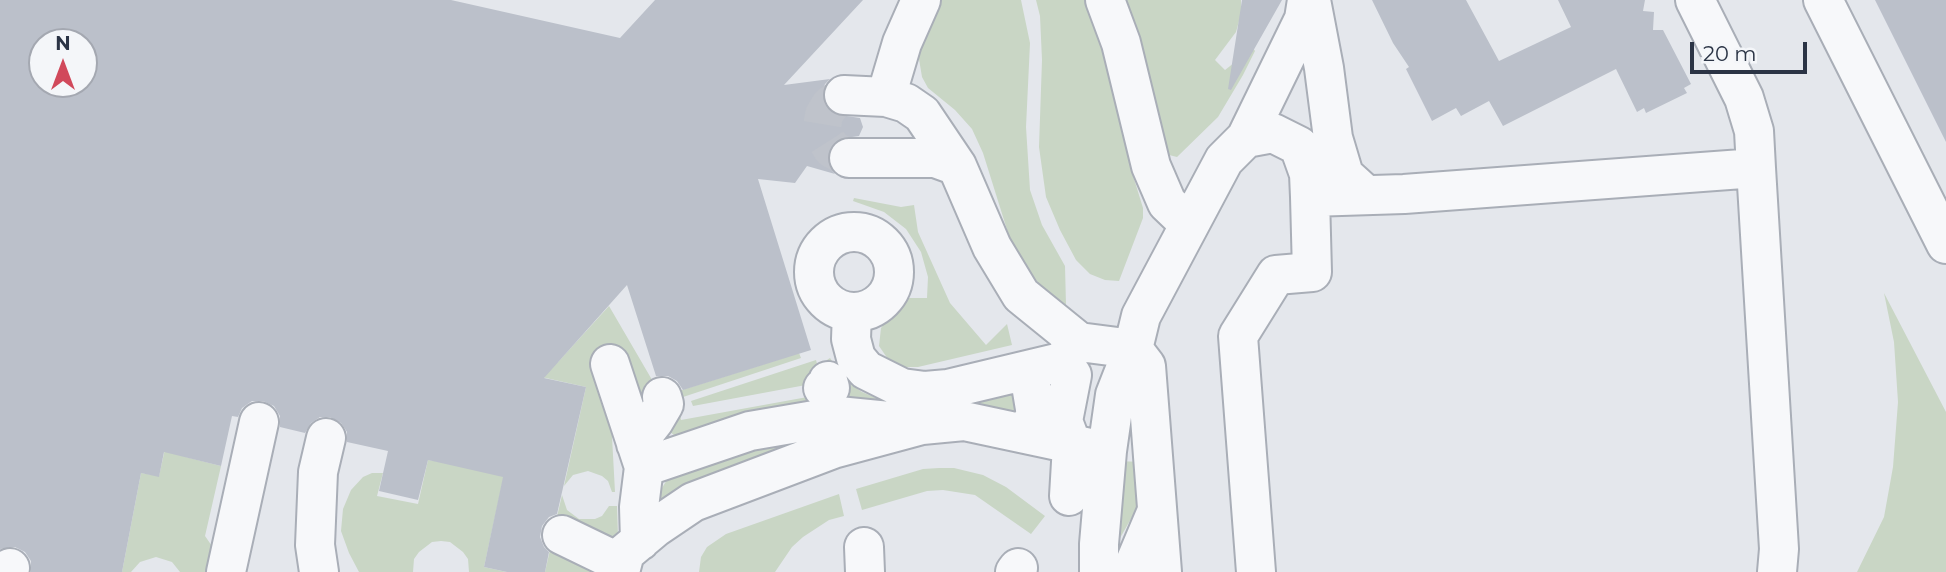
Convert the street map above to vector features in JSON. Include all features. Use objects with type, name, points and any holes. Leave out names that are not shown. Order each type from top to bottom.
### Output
[{"type":"street","points":[[886,97],[902,43],[921,0]]},
{"type":"street","points":[[1105,0],[1121,43],[1152,166],[1167,203],[1189,224]]},
{"type":"street","points":[[1099,572],[1106,464],[1115,395],[1133,349],[1141,316],[1224,160],[1246,138],[1295,40],[1309,0]]},
{"type":"street","points":[[1309,0],[1324,68],[1333,138],[1345,175],[1366,195]]},
{"type":"street","points":[[1695,0],[1744,98],[1754,131],[1779,549],[1777,572]]},
{"type":"street","points":[[1823,0],[1946,244]]},
{"type":"street","points":[[844,95],[886,97],[906,103],[922,114],[957,166],[992,247],[1021,295],[1075,358]]},
{"type":"street","points":[[1246,138],[1273,133],[1299,146],[1309,174],[1312,272],[1276,275],[1238,336],[1256,572]]},
{"type":"street","points":[[849,158],[935,158],[957,166]]},
{"type":"street","points":[[1310,197],[1756,167]]},
{"type":"street","points":[[852,312],[851,339],[856,358],[866,370],[902,388],[925,391],[948,389],[1075,358],[1133,349]]},
{"type":"street","points":[[1133,349],[1146,366],[1163,572]]},
{"type":"street","points":[[1069,496],[1054,424],[1075,358]]},
{"type":"street","points":[[610,364],[640,455],[639,507],[627,559]]},
{"type":"street","points":[[640,455],[664,404],[662,397]]},
{"type":"street","points":[[640,455],[833,413],[922,425],[964,421],[1054,424]]},
{"type":"street","points":[[627,559],[694,502],[833,413]]},
{"type":"street","points":[[226,572],[259,422]]},
{"type":"street","points":[[312,563],[318,472],[326,438]]},
{"type":"street","points":[[1131,572],[1157,512]]},
{"type":"street","points":[[562,535],[627,559]]},
{"type":"green space","points":[[938,0],[1021,0],[1030,43],[1026,127],[1030,190],[1042,225],[1065,266],[1066,305],[1039,284],[1009,236],[983,153],[972,129],[955,110],[928,88],[922,77],[918,53]]},
{"type":"green space","points":[[1036,0],[1086,0],[1110,67],[1131,169],[1143,208],[1143,218],[1119,281],[1105,280],[1090,274],[1076,260],[1046,197],[1039,147],[1042,60],[1040,16]]},
{"type":"green space","points":[[1124,0],[1241,0],[1241,14],[1236,32],[1215,60],[1225,70],[1253,48],[1255,51],[1218,117],[1177,157],[1166,151],[1154,94]]},
{"type":"green space","points":[[854,198],[901,207],[914,205],[918,232],[950,303],[986,345],[1007,324],[1012,345],[918,367],[898,367],[890,362],[879,346],[881,328],[904,298],[927,298],[928,277],[921,252],[906,229],[884,212],[853,201]]},
{"type":"green space","points":[[1884,293],[1946,412],[1946,572],[1857,572],[1884,517],[1893,467],[1898,402],[1894,342]]},
{"type":"green space","points":[[609,306],[662,397],[611,418],[615,492],[612,492],[608,481],[602,476],[588,471],[573,475],[564,486],[586,387],[528,374],[558,362]]},
{"type":"green space","points":[[799,353],[801,358],[677,399],[681,420],[824,394],[824,405],[685,443],[659,424],[666,395]]},
{"type":"green space","points":[[830,358],[847,382],[888,403],[1021,381],[1025,412],[1014,420],[978,402],[914,414],[872,410],[843,393],[833,381],[827,360]]},
{"type":"green space","points":[[816,360],[822,382],[693,406],[691,401]]},
{"type":"green space","points":[[175,404],[186,457],[221,466],[205,536],[214,549],[218,572],[180,572],[172,562],[156,557],[140,562],[131,572],[122,572],[141,473],[159,476]]},
{"type":"green space","points":[[755,441],[783,444],[785,453],[660,512],[653,503],[671,473]]},
{"type":"green space","points":[[428,460],[505,471],[484,567],[507,572],[469,572],[468,559],[463,552],[450,542],[441,541],[432,542],[419,552],[414,559],[413,572],[359,572],[341,531],[343,509],[351,490],[363,477],[372,473],[383,473],[377,496],[418,504]]},
{"type":"green space","points":[[1116,461],[1144,462],[1144,496],[1120,538],[1113,535]]},
{"type":"green space","points":[[954,468],[983,475],[1006,487],[1045,516],[1031,534],[975,495],[943,490],[927,491],[862,510],[856,489],[923,469]]},
{"type":"green space","points":[[839,494],[844,516],[829,520],[803,537],[792,547],[775,572],[699,572],[701,557],[707,547],[726,534]]},
{"type":"green space","points":[[562,495],[567,510],[579,519],[595,519],[602,516],[609,506],[617,506],[618,536],[605,544],[556,521]]},
{"type":"green space","points":[[552,541],[595,562],[591,572],[545,572]]},
{"type":"building","points":[[0,0],[451,0],[620,38],[655,0],[863,0],[784,85],[830,79],[822,93],[824,104],[833,114],[860,118],[863,127],[859,136],[839,139],[830,147],[827,159],[835,174],[807,166],[795,183],[758,179],[811,350],[683,390],[677,381],[668,376],[656,376],[627,285],[544,378],[586,387],[557,514],[549,517],[542,526],[540,537],[549,552],[545,572],[507,572],[484,567],[503,477],[428,460],[418,500],[379,491],[388,451],[347,442],[347,432],[341,423],[330,417],[320,417],[311,423],[305,433],[280,427],[280,416],[274,406],[263,401],[252,401],[242,408],[238,417],[232,416],[221,466],[164,452],[159,477],[141,473],[122,572],[31,572],[31,561],[25,552],[15,547],[0,549]]},
{"type":"building","points":[[1242,0],[1282,0],[1231,90],[1228,89]]},
{"type":"building","points":[[1372,0],[1466,0],[1499,61],[1571,27],[1558,0],[1645,0],[1643,11],[1654,12],[1653,30],[1663,30],[1691,84],[1684,88],[1687,93],[1646,113],[1644,108],[1637,112],[1616,69],[1503,126],[1489,101],[1461,116],[1456,108],[1432,121],[1406,69],[1409,67],[1393,43]]},
{"type":"building","points":[[1875,0],[1946,0],[1946,142]]},
{"type":"tunnel","points":[[844,95],[830,105],[824,115],[822,127],[832,149],[849,158]]}]
